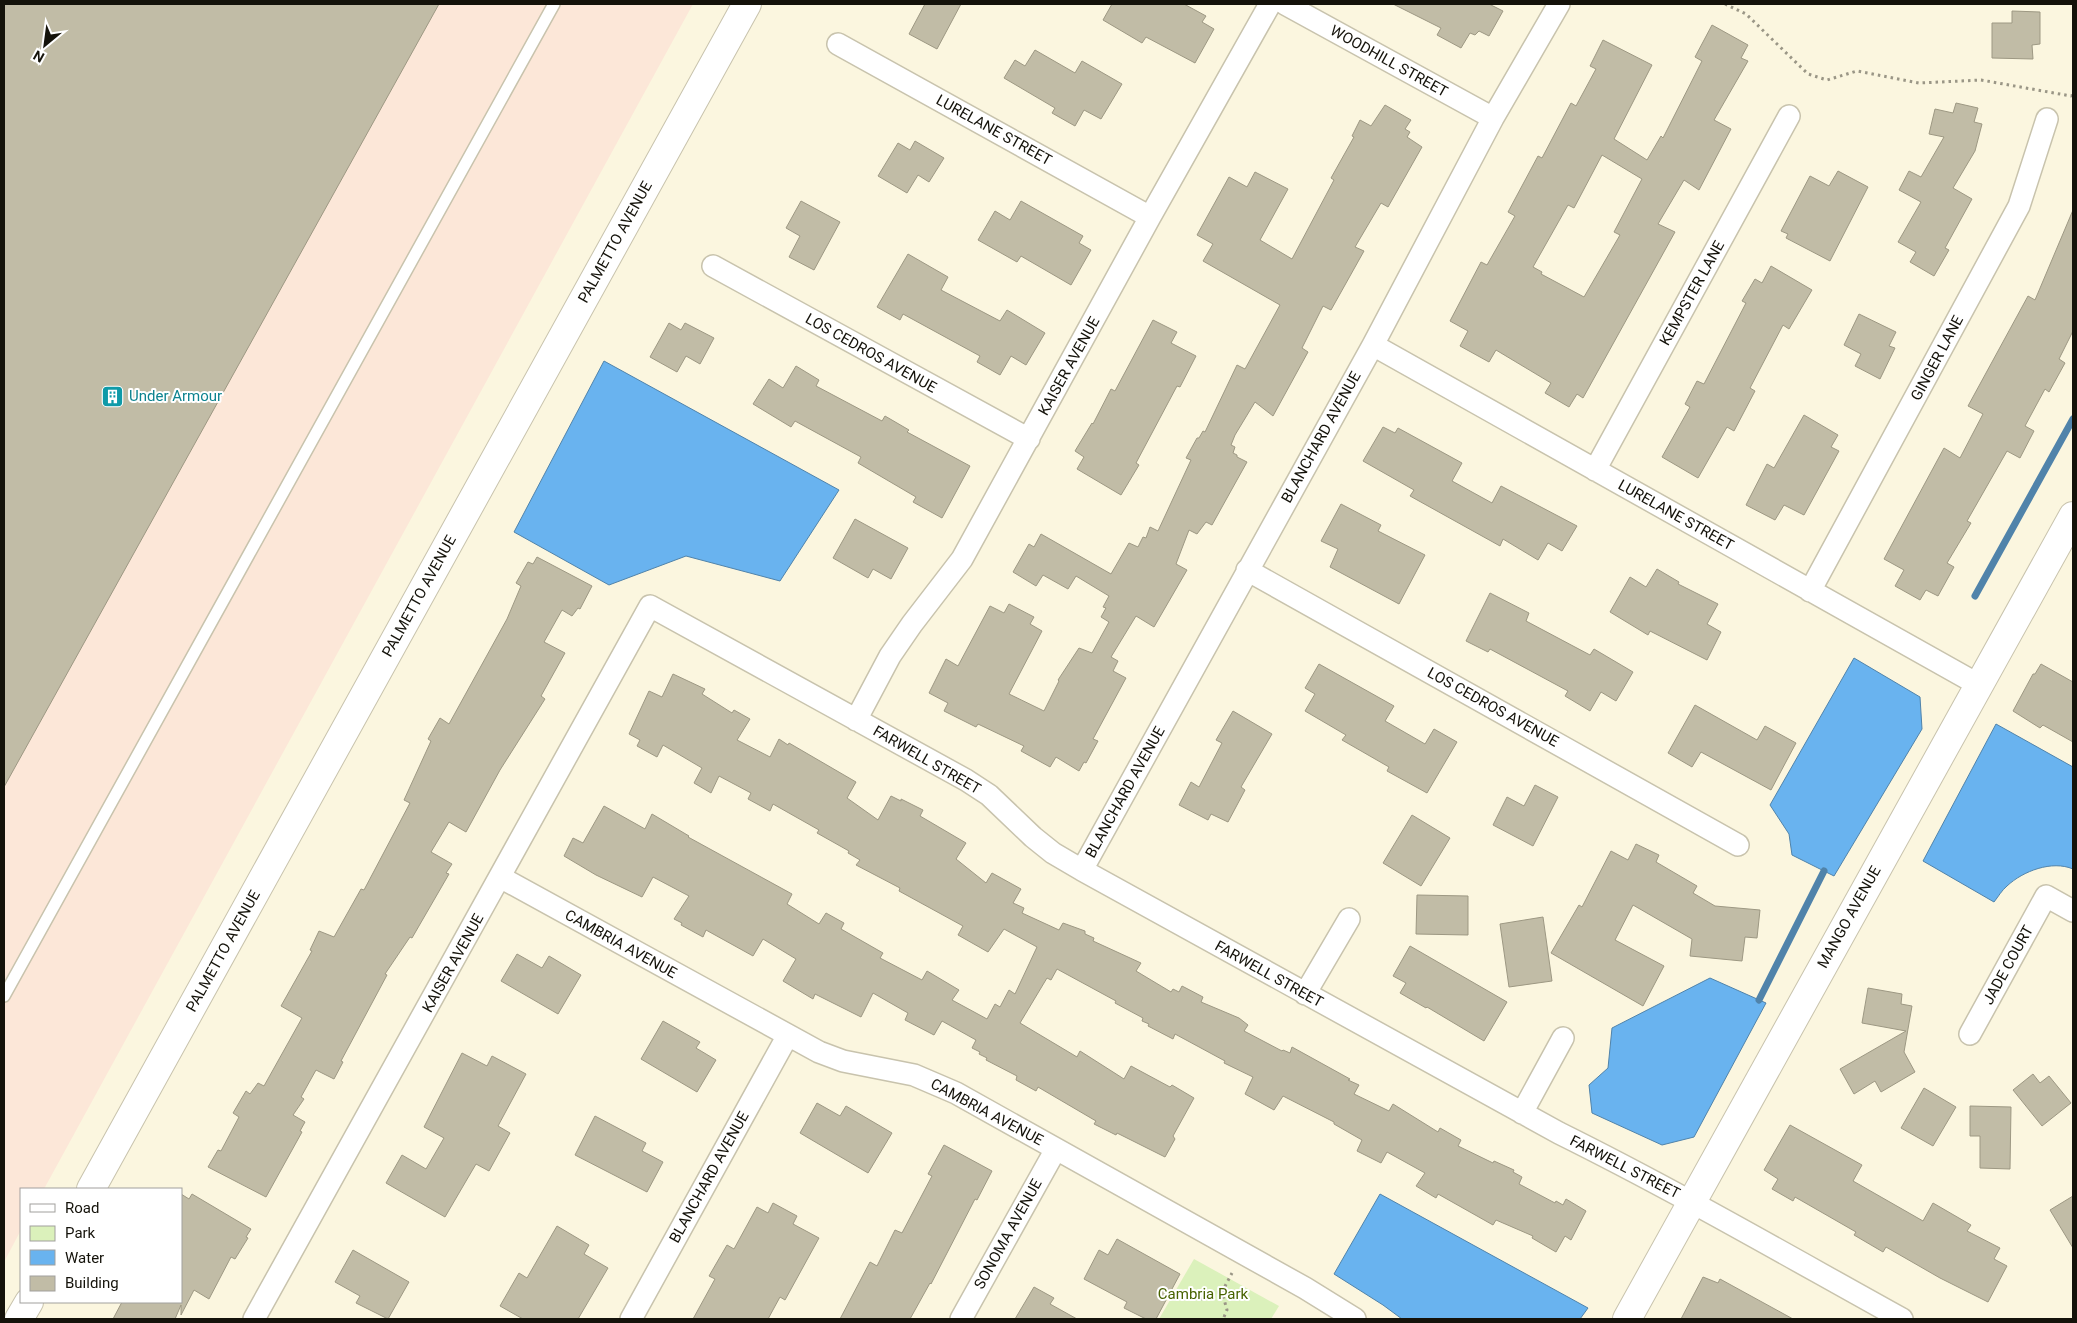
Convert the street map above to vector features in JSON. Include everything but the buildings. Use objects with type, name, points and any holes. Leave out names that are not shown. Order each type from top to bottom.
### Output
[{"type":"street","name":"PALMETTO AVENUE","points":[[92,1188],[747,4]]},
{"type":"street","name":"KAISER AVENUE","points":[[856,720],[890,656],[912,624],[962,560],[1150,217],[1270,4]]},
{"type":"street","name":"WOODHILL STREET","points":[[1286,4],[1493,118]]},
{"type":"street","name":"BLANCHARD AVENUE","points":[[1082,870],[1373,345],[1493,118],[1559,4]]},
{"type":"street","name":"LURELANE STREET","points":[[838,44],[1150,217]]},
{"type":"street","name":"KEMPSTER LANE","points":[[1595,470],[1790,116]]},
{"type":"street","name":"GINGER LANE","points":[[1810,591],[2019,206],[2047,119]]},
{"type":"street","name":"LOS CEDROS AVENUE","points":[[713,266],[1029,439]]},
{"type":"street","name":"LURELANE STREET","points":[[1373,345],[1979,685]]},
{"type":"street","name":"MANGO AVENUE","points":[[1627,1319],[2073,516]]},
{"type":"street","name":"LOS CEDROS AVENUE","points":[[1247,570],[1738,845]]},
{"type":"street","name":"KAISER AVENUE","points":[[254,1319],[650,606]]},
{"type":"street","name":"FARWELL STREET","points":[[650,606],[966,780],[989,795],[1033,837],[1053,853],[1082,870],[1522,1113],[1692,1201],[1902,1319]]},
{"type":"street","name":"CAMBRIA AVENUE","points":[[500,877],[788,1036],[831,1057],[914,1075],[934,1083],[1305,1288],[1355,1319]]},
{"type":"street","name":"JADE COURT","points":[[1970,1034],[2046,896],[2073,911]]},
{"type":"street","points":[[1305,994],[1349,920]]},
{"type":"street","name":"BLANCHARD AVENUE","points":[[631,1319],[788,1036]]},
{"type":"street","points":[[1522,1113],[1563,1038]]},
{"type":"street","name":"SONOMA AVENUE","points":[[961,1319],[1056,1149]]},
{"type":"street","points":[[19,1319],[28,1303]]},
{"type":"lane","points":[[4,996],[554,4]]},
{"type":"path","points":[[1725,4],[1746,14],[1808,74],[1827,80],[1857,71],[1919,83],[1981,80],[2073,95]]},
{"type":"path","points":[[1224,1317],[1227,1310],[1222,1292],[1232,1273]]},
{"type":"path","points":[[1201,1300],[1204,1295],[1222,1292]]},
{"type":"shaded area","points":[[4,4],[693,4],[45,1188],[20,1188],[20,1232],[4,1262]]},
{"type":"green space","name":"Cambria Park","points":[[1194,1259],[1279,1306],[1271,1319],[1159,1319]]},
{"type":"water","points":[[604,361],[839,490],[780,581],[686,556],[609,585],[514,532]]},
{"type":"water","points":[[1854,658],[1920,697],[1922,729],[1834,876],[1792,855],[1789,834],[1770,805]]},
{"type":"water","points":[[1996,724],[2073,767],[2073,869],[2056,866],[2038,868],[2021,876],[2007,886],[1994,902],[1923,861]]},
{"type":"water","points":[[1710,978],[1766,1003],[1694,1137],[1662,1145],[1592,1113],[1589,1085],[1608,1068],[1612,1028]]},
{"type":"water","points":[[1380,1194],[1588,1308],[1580,1319],[1402,1319],[1334,1274]]},
{"type":"waterway","points":[[1975,596],[2073,419]]},
{"type":"waterway","points":[[1759,1000],[1824,871]]},
{"type":"place","name":"Under Armour","points":[[113,396]]}]
